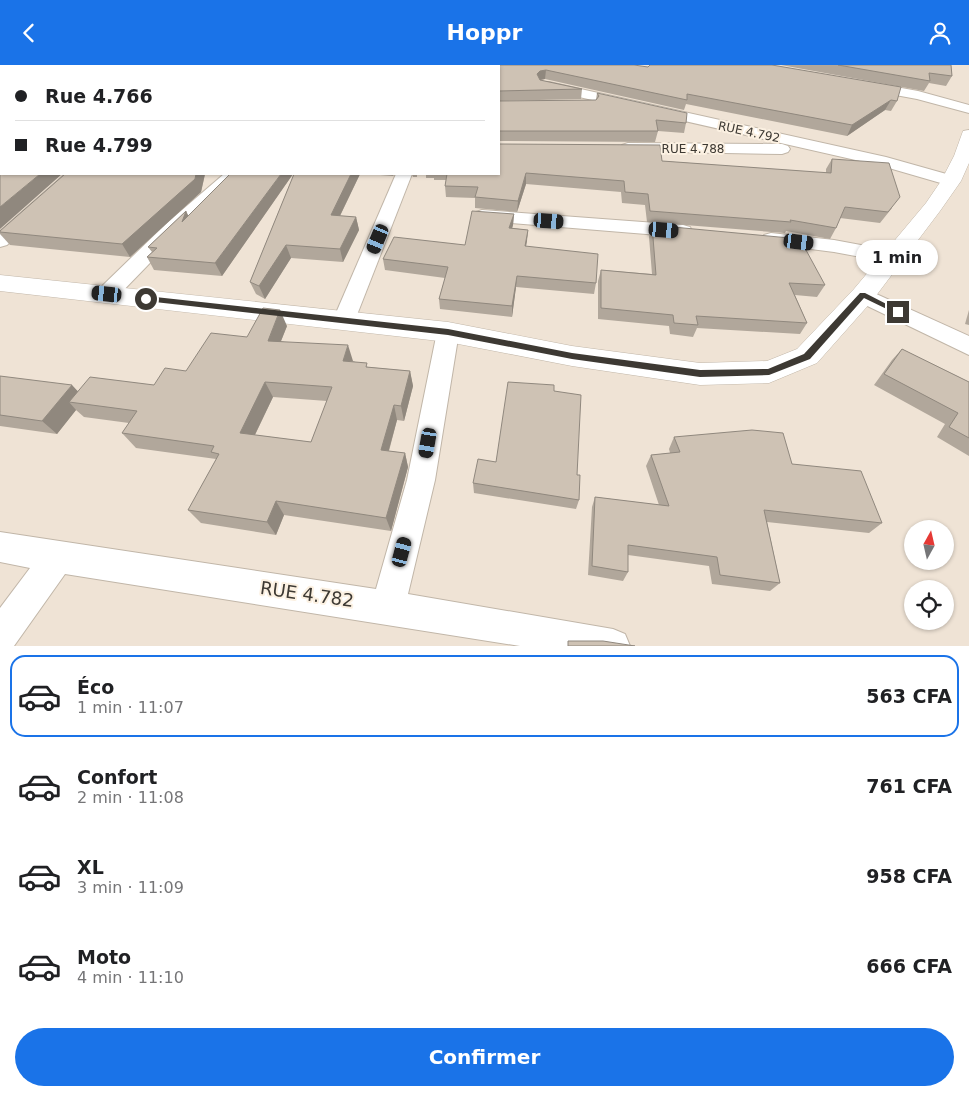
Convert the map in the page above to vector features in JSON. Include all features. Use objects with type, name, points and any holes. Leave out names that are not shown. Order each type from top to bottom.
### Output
[{"type":"street","points":[[852,83],[918,95],[969,109]]},
{"type":"street","name":"RUE 4.792","points":[[545,85],[827,149],[952,181]]},
{"type":"street","points":[[569,105],[628,105]]},
{"type":"street","name":"RUE 4.788","points":[[613,148],[827,149]]},
{"type":"street","points":[[0,283],[448,332],[572,356],[700,374],[769,372],[807,357],[863,295],[952,181],[967,149]]},
{"type":"street","points":[[0,241],[74,175]]},
{"type":"street","points":[[107,294],[174,227],[233,175]]},
{"type":"street","points":[[344,320],[404,175]]},
{"type":"street","points":[[472,215],[704,233]]},
{"type":"street","points":[[752,237],[834,246],[893,257]]},
{"type":"street","points":[[863,295],[969,346]]},
{"type":"street","points":[[388,606],[421,480],[448,332]]},
{"type":"street","name":"RUE 4.782","points":[[0,547],[388,606],[518,627],[613,646]]},
{"type":"street","points":[[0,636],[58,557]]},
{"type":"building","points":[[500,65],[634,65],[648,67],[650,65],[772,65],[901,87],[897,101],[891,100],[852,125],[687,94],[687,100],[546,70],[540,71],[537,74],[540,80],[582,89],[500,91]]},
{"type":"building","points":[[838,65],[951,65],[952,76],[929,73],[930,81]]},
{"type":"building","points":[[597,93],[687,113],[686,123],[656,120],[658,131],[500,131],[500,101],[596,100],[599,96]]},
{"type":"building","points":[[500,144],[660,145],[662,161],[831,173],[832,159],[889,163],[900,197],[888,212],[845,207],[836,228],[790,220],[791,222],[650,211],[648,194],[625,192],[624,181],[526,173],[518,201],[475,197],[478,187],[445,186],[447,175],[500,175]]},
{"type":"building","points":[[0,175],[39,175],[0,207]]},
{"type":"building","points":[[64,175],[196,175],[195,179],[122,244],[0,231]]},
{"type":"building","points":[[229,175],[280,175],[215,263],[147,257],[157,248],[148,247],[186,211],[182,222]]},
{"type":"building","points":[[294,175],[351,175],[331,215],[356,217],[340,249],[286,245],[259,286],[250,282]]},
{"type":"building","points":[[472,211],[514,214],[509,228],[528,230],[525,246],[598,254],[596,283],[517,276],[512,306],[439,299],[448,267],[383,259],[394,237],[465,245]]},
{"type":"building","points":[[652,225],[800,239],[825,285],[789,283],[807,323],[696,316],[698,325],[674,323],[673,315],[601,308],[601,270],[656,275]]},
{"type":"building","points":[[263,308],[280,310],[268,341],[348,345],[343,361],[367,363],[366,367],[410,371],[401,406],[394,405],[381,450],[405,453],[386,518],[276,501],[267,522],[188,510],[219,454],[211,452],[214,446],[122,433],[137,411],[69,402],[90,377],[154,385],[165,368],[186,371],[211,333],[247,337]],"holes":[[[265,382],[332,387],[311,442],[240,433]]]},
{"type":"building","points":[[902,349],[969,382],[969,438],[949,427],[958,413],[884,374]]},
{"type":"building","points":[[0,376],[72,385],[42,421],[0,415]]},
{"type":"building","points":[[508,382],[554,385],[554,391],[581,395],[577,475],[580,475],[579,500],[473,483],[478,459],[496,462]]},
{"type":"building","points":[[752,430],[783,433],[792,464],[861,471],[882,523],[764,510],[780,583],[720,575],[717,557],[628,545],[628,572],[592,566],[595,497],[669,506],[651,455],[680,452],[674,437]]},
{"type":"building","points":[[568,641],[603,641],[635,646],[568,646]]},
{"type":"route","points":[[146,299],[448,332],[572,356],[700,374],[769,372],[807,357],[863,295],[898,312]]}]
